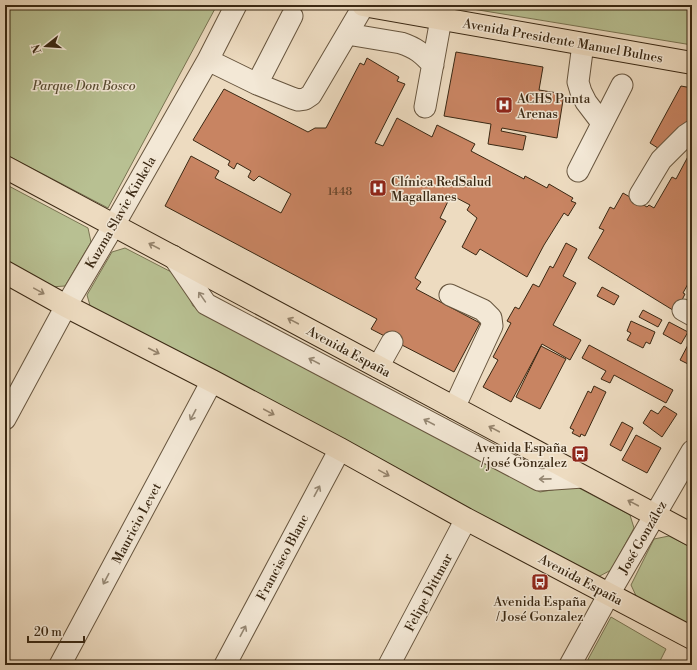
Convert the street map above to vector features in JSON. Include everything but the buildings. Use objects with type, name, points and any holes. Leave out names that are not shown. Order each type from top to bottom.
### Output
[{"type":"main road","name":"Avenida Presidente Manuel Bulnes","points":[[364,5],[692,63]]},
{"type":"main road","name":"Avenida España","points":[[5,167],[692,535]]},
{"type":"main road","name":"Avenida España","points":[[5,272],[66,306],[212,381],[340,449],[466,519],[692,638]]},
{"type":"street","name":"Kuzma Slavic Kinkela","points":[[5,419],[66,306],[208,60],[236,5]]},
{"type":"street","points":[[208,60],[257,84],[298,100],[305,99],[311,95],[364,5]]},
{"type":"street","points":[[257,84],[292,16]]},
{"type":"street","points":[[425,107],[441,19]]},
{"type":"street","points":[[347,34],[401,43],[419,51],[433,65]]},
{"type":"street","points":[[583,44],[578,82],[586,102],[602,123]]},
{"type":"street","points":[[578,171],[622,85]]},
{"type":"street","points":[[640,195],[661,160],[686,135],[692,132]]},
{"type":"street","points":[[173,256],[206,304],[539,480],[583,477]]},
{"type":"street","points":[[450,295],[483,310],[491,318],[492,326],[454,408]]},
{"type":"street","points":[[378,367],[392,342]]},
{"type":"street","name":"Mauricio Levet","points":[[60,665],[212,381]]},
{"type":"street","name":"Francisco Blanc","points":[[225,665],[340,449]]},
{"type":"street","name":"José González","points":[[570,665],[609,594],[692,451]]},
{"type":"street","name":"Felipe Dittmar","points":[[389,665],[466,519]]},
{"type":"green space","name":"Parque Don Bosco","points":[[5,5],[217,5],[108,208],[5,154]]},
{"type":"green space","points":[[448,5],[692,5],[692,45]]},
{"type":"green space","points":[[5,184],[88,228],[91,242],[65,286],[50,287],[5,263]]},
{"type":"green space","points":[[125,248],[179,276],[193,306],[540,492],[575,486],[630,515],[634,528],[611,570],[598,577],[91,309],[87,295],[112,252]]},
{"type":"green space","points":[[669,536],[692,548],[692,629],[638,600],[631,585],[654,539]]},
{"type":"green space","points":[[611,617],[666,649],[658,665],[585,665]]},
{"type":"place","name":"ACHS Punta Arenas","points":[[504,105]]},
{"type":"place","name":"Clínica RedSalud Magallanes","points":[[378,188]]},
{"type":"place","name":"Avenida España / josé Gonzalez","points":[[580,454]]},
{"type":"place","name":"Avenida España / José Gonzalez","points":[[540,582]]}]
